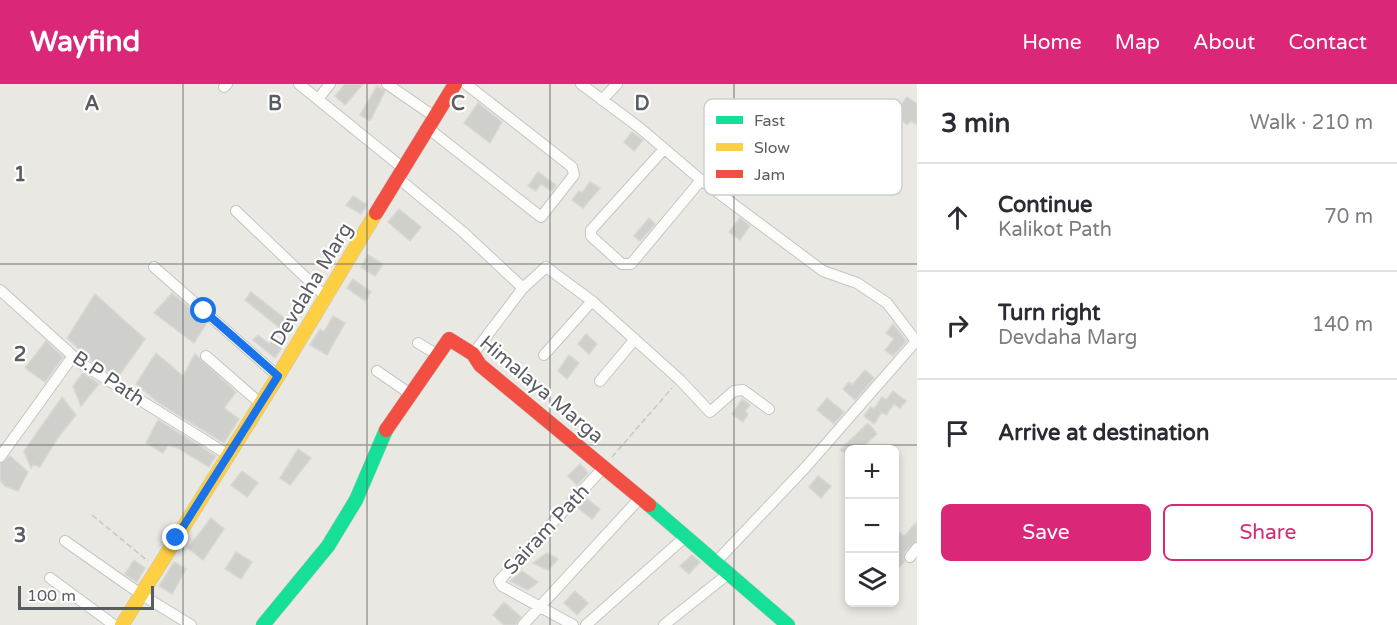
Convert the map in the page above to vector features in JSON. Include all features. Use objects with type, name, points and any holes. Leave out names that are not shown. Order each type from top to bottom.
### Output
[{"type":"street","points":[[299,84],[401,174],[523,288]]},
{"type":"street","points":[[318,99],[330,84]]},
{"type":"street","points":[[387,84],[541,217],[574,175],[572,167],[466,84]]},
{"type":"street","name":"Devdaha Marg","points":[[122,625],[227,454],[278,376],[455,84]]},
{"type":"street","points":[[581,84],[704,182]]},
{"type":"street","points":[[602,100],[617,84]]},
{"type":"street","points":[[664,149],[595,225],[591,236],[622,264],[631,264],[701,180]]},
{"type":"street","points":[[715,563],[805,468],[916,343],[880,298],[857,284],[823,271],[721,195]]},
{"type":"street","points":[[236,212],[326,296]]},
{"type":"street","points":[[154,267],[278,376]]},
{"type":"street","points":[[473,354],[523,288],[546,267],[592,301],[635,339],[680,380],[710,412],[734,391],[743,390],[769,410]]},
{"type":"street","name":"B.P Path","points":[[0,290],[82,364],[227,454]]},
{"type":"street","points":[[544,356],[592,301]]},
{"type":"street","name":"Himalaya Marga","points":[[436,354],[449,339],[473,354],[480,365],[788,625]]},
{"type":"street","points":[[600,381],[635,339]]},
{"type":"street","points":[[263,625],[328,546],[356,500],[377,455],[380,441],[436,354],[418,344]]},
{"type":"street","points":[[0,457],[73,356]]},
{"type":"street","points":[[206,357],[260,403]]},
{"type":"street","points":[[377,371],[409,393]]},
{"type":"street","name":"Sairam Path","points":[[573,625],[502,586],[499,581],[603,467]]},
{"type":"street","points":[[523,625],[640,498]]},
{"type":"street","points":[[586,625],[686,537]]},
{"type":"street","points":[[65,541],[141,595],[191,625]]},
{"type":"street","points":[[664,625],[728,574]]},
{"type":"street","points":[[50,578],[114,625]]},
{"type":"path","points":[[603,467],[680,380]]},
{"type":"path","points":[[92,514],[158,569]]},
{"type":"building","points":[[345,84],[363,84],[345,105],[335,96]]},
{"type":"building","points":[[377,86],[385,91],[370,121],[360,115]]},
{"type":"building","points":[[907,97],[917,104],[917,125],[911,121],[907,125],[902,121],[902,104]]},
{"type":"building","points":[[478,103],[502,122],[490,143],[464,123]]},
{"type":"building","points":[[632,132],[643,140],[634,151],[624,142]]},
{"type":"building","points":[[538,172],[556,185],[552,191],[541,184],[536,191],[528,186]]},
{"type":"building","points":[[590,182],[600,188],[583,208],[572,200],[579,191],[582,193]]},
{"type":"building","points":[[353,196],[367,205],[361,214],[346,205]]},
{"type":"building","points":[[399,209],[421,227],[410,241],[388,222]]},
{"type":"building","points":[[649,218],[655,224],[640,241],[634,236]]},
{"type":"building","points":[[740,218],[750,226],[740,240],[729,232]]},
{"type":"building","points":[[368,255],[383,264],[375,276],[361,267]]},
{"type":"building","points":[[353,279],[371,292],[365,301],[347,288]]},
{"type":"building","points":[[251,292],[288,321],[290,318],[296,323],[287,334],[245,300]]},
{"type":"building","points":[[172,293],[207,323],[194,343],[154,313]]},
{"type":"building","points":[[95,294],[145,339],[118,377],[93,362],[67,338]]},
{"type":"building","points":[[333,316],[345,323],[327,355],[310,345],[320,329],[324,332]]},
{"type":"building","points":[[893,324],[906,341],[893,356],[885,350],[894,339],[886,333]]},
{"type":"building","points":[[586,334],[597,344],[589,354],[578,344]]},
{"type":"building","points":[[258,335],[269,344],[271,340],[282,347],[275,358],[253,340]]},
{"type":"building","points":[[46,341],[63,357],[45,382],[25,368]]},
{"type":"building","points":[[156,353],[183,376],[195,354],[236,392],[224,408],[239,419],[224,443],[159,403],[136,384]]},
{"type":"building","points":[[569,355],[579,363],[567,379],[558,371]]},
{"type":"building","points":[[865,370],[874,378],[855,400],[843,389],[849,382],[852,385]]},
{"type":"building","points":[[83,373],[99,384],[81,406],[73,386]]},
{"type":"building","points":[[893,391],[906,401],[900,408],[894,404],[886,415],[882,412],[874,424],[864,416],[871,407],[874,409],[882,397],[886,400]]},
{"type":"building","points":[[62,397],[76,415],[57,439],[40,467],[33,464],[31,468],[24,451]]},
{"type":"building","points":[[827,398],[844,412],[834,424],[817,410]]},
{"type":"building","points":[[742,399],[750,405],[745,411],[748,414],[743,422],[732,414]]},
{"type":"building","points":[[158,420],[216,456],[209,467],[178,448],[168,445],[163,453],[146,443]]},
{"type":"building","points":[[868,423],[877,434],[865,445],[845,445]]},
{"type":"building","points":[[298,449],[311,458],[290,485],[280,478]]},
{"type":"building","points":[[10,456],[28,472],[18,491],[5,486],[0,480],[0,464]]},
{"type":"building","points":[[580,464],[588,473],[577,485],[568,476]]},
{"type":"building","points":[[242,471],[258,483],[247,497],[231,485]]},
{"type":"building","points":[[818,476],[831,486],[821,498],[809,487]]},
{"type":"building","points":[[586,498],[600,509],[592,519],[578,508]]},
{"type":"building","points":[[211,518],[224,529],[203,560],[188,548]]},
{"type":"building","points":[[917,522],[917,541],[904,552],[904,562],[899,568],[899,532],[904,536]]},
{"type":"building","points":[[236,552],[252,562],[241,579],[225,569]]},
{"type":"building","points":[[547,553],[558,559],[548,570],[533,563]]},
{"type":"building","points":[[692,555],[700,562],[689,574],[680,566]]},
{"type":"building","points":[[134,560],[145,568],[137,582],[125,574]]},
{"type":"building","points":[[174,562],[186,569],[172,594],[159,586]]},
{"type":"building","points":[[522,571],[538,582],[528,590],[510,581]]},
{"type":"building","points":[[575,591],[588,603],[577,615],[564,603]]},
{"type":"building","points":[[504,602],[521,617],[515,625],[504,625],[493,615]]},
{"type":"traffic: fast","points":[[263,625],[328,546],[356,500],[386,430]]},
{"type":"traffic: fast","points":[[649,505],[788,625]]},
{"type":"traffic: slow","points":[[122,625],[278,376],[376,213]]},
{"type":"traffic: jam","points":[[376,213],[455,84]]},
{"type":"traffic: jam","points":[[386,430],[449,339],[473,354],[480,365],[649,505]]},
{"type":"route","points":[[176,538],[278,376],[204,311]]}]
